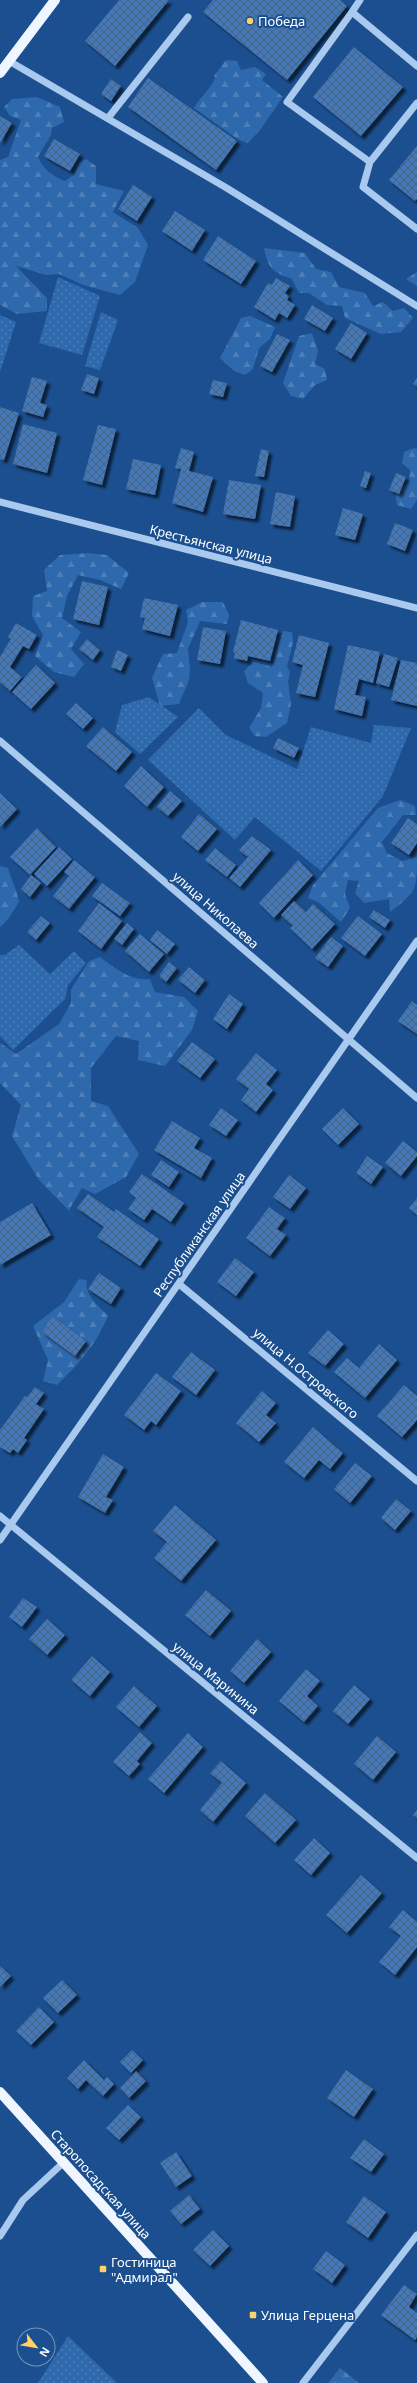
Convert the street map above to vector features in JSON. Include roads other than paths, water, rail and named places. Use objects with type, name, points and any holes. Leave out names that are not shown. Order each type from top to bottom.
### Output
[{"type":"main road","points":[[0,73],[55,0]]},
{"type":"main road","name":"Старопосадская улица","points":[[0,2092],[263,2383]]},
{"type":"street","points":[[360,0],[287,102],[370,162]]},
{"type":"street","points":[[352,12],[417,66]]},
{"type":"street","points":[[108,118],[188,17]]},
{"type":"street","points":[[9,61],[225,187],[417,306]]},
{"type":"street","points":[[417,103],[370,162],[363,187],[417,229]]},
{"type":"street","name":"Крестьянская улица","points":[[0,502],[417,608]]},
{"type":"street","name":"улица Николаева","points":[[0,741],[417,1098]]},
{"type":"street","name":"Республиканская улица","points":[[0,1540],[417,941]]},
{"type":"street","name":"улица Н.Островского","points":[[179,1284],[417,1481]]},
{"type":"street","name":"улица Маринина","points":[[0,1516],[417,1858]]},
{"type":"street","points":[[0,2236],[3,2225],[24,2200],[64,2163]]},
{"type":"street","points":[[303,2383],[417,2235]]},
{"type":"place","name":"Победа","points":[[250,21]]},
{"type":"place","name":"Гостиница \"Адмирал\"","points":[[103,2269]]},
{"type":"place","name":"Улица Герцена","points":[[253,2315]]}]
